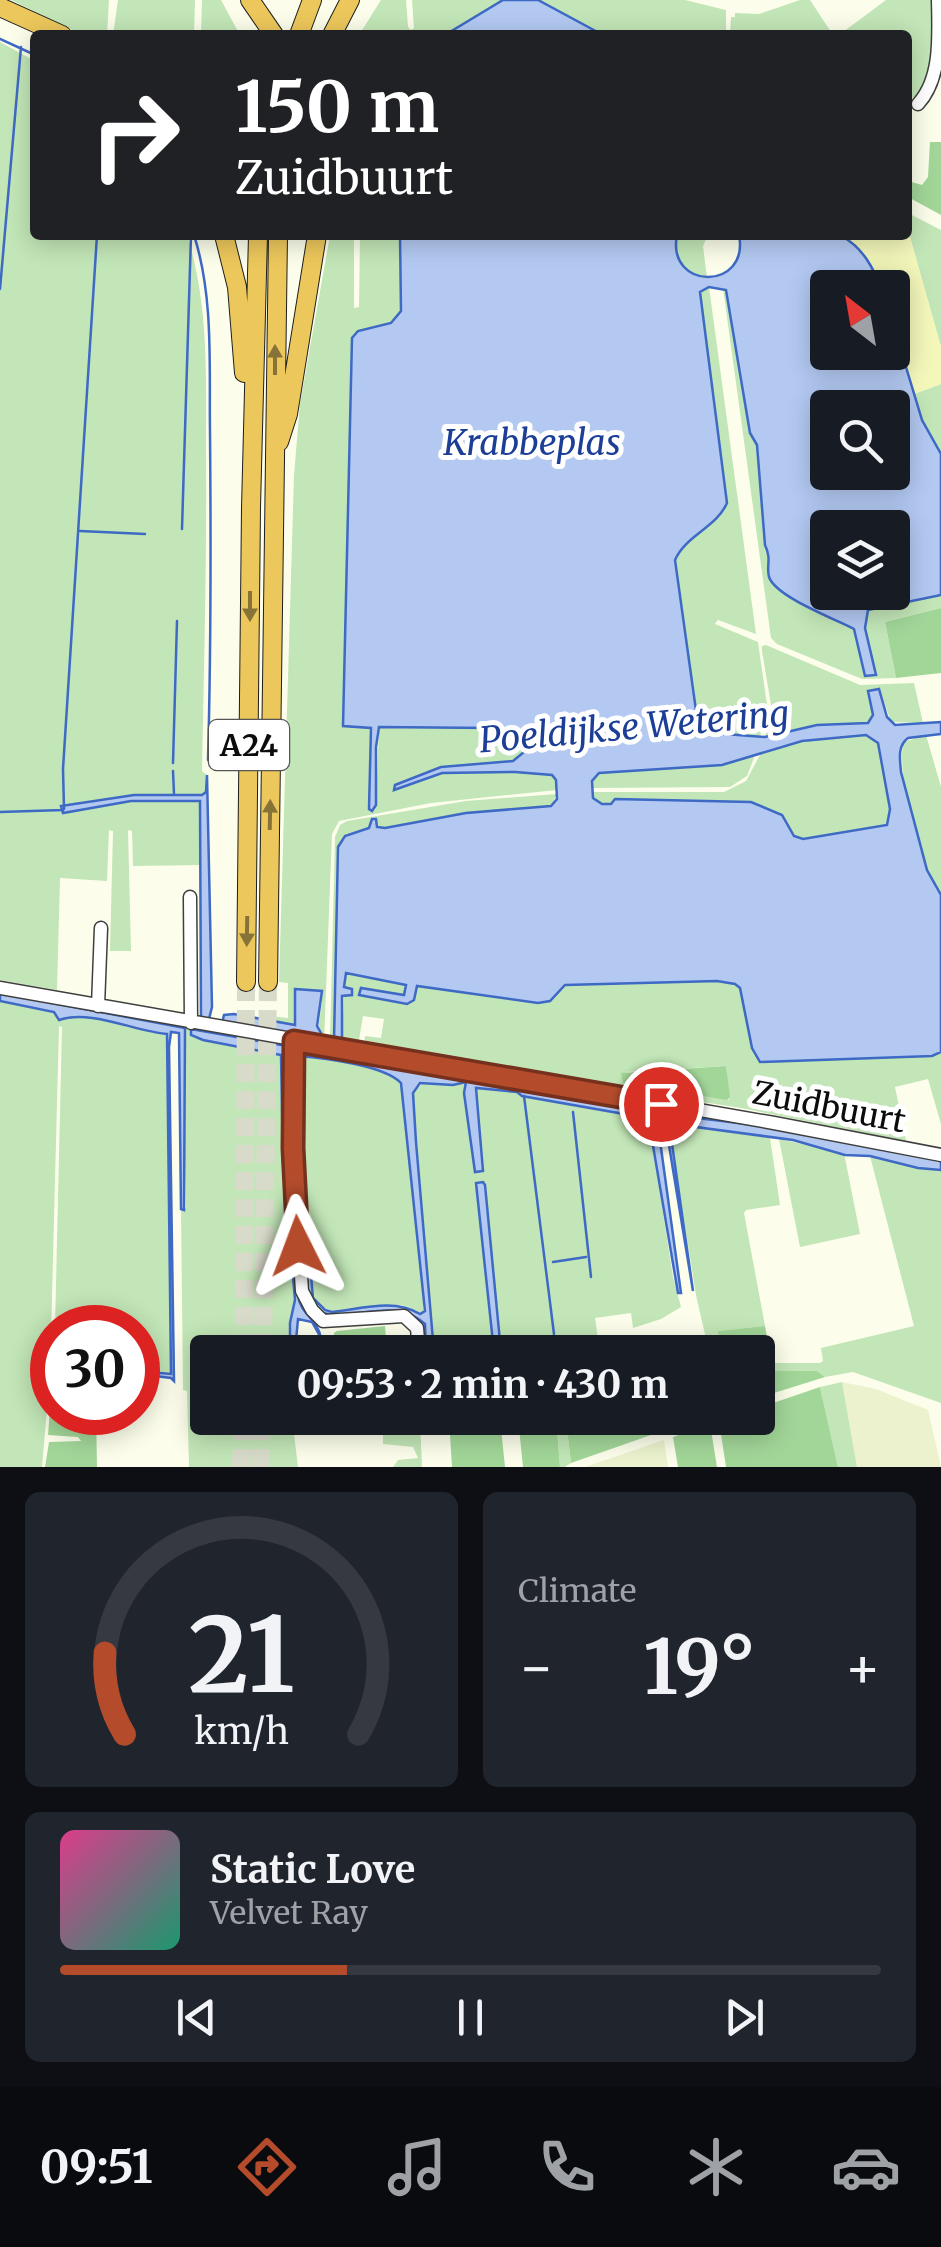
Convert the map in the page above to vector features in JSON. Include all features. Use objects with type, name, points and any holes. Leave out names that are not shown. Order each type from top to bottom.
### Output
[{"type":"highway","points":[[250,0],[271,30]]},
{"type":"highway","points":[[301,30],[312,0]]},
{"type":"highway","points":[[335,30],[350,0]]},
{"type":"highway","points":[[0,7],[51,30]]},
{"type":"highway","points":[[225,240],[238,287],[242,326],[251,508]]},
{"type":"highway","name":"A24","points":[[246,982],[258,240]]},
{"type":"highway","name":"A24","points":[[268,982],[278,240]]},
{"type":"highway","name":"A24","points":[[274,457],[288,414],[316,240]]},
{"type":"street","points":[[918,104],[934,91],[940,75],[938,0]]},
{"type":"street","points":[[190,897],[191,1022]]},
{"type":"street","points":[[98,1006],[101,928]]},
{"type":"street","name":"Zuidbuurt","points":[[0,988],[774,1123],[941,1156]]},
{"type":"street","points":[[294,1041],[293,1148],[302,1291],[323,1320],[404,1316],[417,1328],[417,1335]]},
{"type":"shaded area","points":[[11,0],[109,0],[107,30],[72,30]]},
{"type":"shaded area","points":[[118,0],[195,0],[194,30],[114,30]]},
{"type":"shaded area","points":[[202,0],[221,0],[237,30],[201,30]]},
{"type":"shaded area","points":[[381,0],[406,0],[411,30],[362,30]]},
{"type":"shaded area","points":[[412,0],[503,0],[453,30],[411,30]]},
{"type":"shaded area","points":[[538,0],[685,0],[726,10],[726,30],[594,30]]},
{"type":"shaded area","points":[[810,0],[830,30],[730,30],[735,13],[759,14]]},
{"type":"shaded area","points":[[886,0],[932,0],[933,75],[926,88],[912,98],[912,30],[846,30]]},
{"type":"shaded area","points":[[0,42],[30,58],[30,240],[188,240],[205,340],[202,771],[207,775],[206,792],[202,795],[134,795],[63,813],[131,801],[199,800],[203,865],[133,866],[132,831],[128,830],[131,951],[110,951],[113,831],[109,830],[107,881],[60,878],[57,990],[0,980]]},
{"type":"shaded area","points":[[930,142],[941,142],[941,215],[912,199],[912,182],[922,185],[928,177]]},
{"type":"shaded area","points":[[912,215],[941,230],[941,347],[911,240]]},
{"type":"shaded area","points":[[329,240],[354,240],[354,308],[359,307],[360,240],[400,240],[402,302],[397,318],[384,326],[358,331],[352,338],[343,725],[371,727],[376,805],[379,727],[490,728],[529,737],[524,752],[513,761],[441,767],[395,784],[394,790],[442,773],[515,772],[552,775],[557,790],[431,803],[339,821],[332,834],[324,1042],[266,1031],[318,1030],[322,1001],[295,1026],[265,1020],[269,1016],[288,1018],[288,983],[279,982],[294,475],[300,404]]},
{"type":"shaded area","points":[[677,240],[706,240],[707,278],[686,269],[677,251]]},
{"type":"shaded area","points":[[709,287],[756,634],[718,620],[715,624],[758,642],[767,705],[760,737],[697,731],[674,560],[727,503],[700,292]]},
{"type":"shaded area","points":[[723,288],[728,297],[750,433],[757,444],[765,545],[769,577],[774,585],[810,610],[854,629],[865,676],[876,675],[865,628],[868,610],[910,610],[910,601],[941,595],[941,608],[885,622],[896,678],[862,679],[777,644],[771,638]]},
{"type":"shaded area","points":[[941,384],[941,454],[922,420],[914,394]]},
{"type":"shaded area","points":[[941,608],[941,673],[896,678],[885,622]]},
{"type":"shaded area","points":[[766,645],[860,685],[914,683],[923,723],[891,722],[880,690],[868,692],[873,715],[868,723],[817,725],[765,737],[772,711],[762,651]]},
{"type":"shaded area","points":[[866,735],[878,743],[890,809],[888,825],[803,839],[751,802],[616,799],[612,804],[602,804],[593,798],[594,792],[724,792],[746,781],[761,753],[802,741]]},
{"type":"shaded area","points":[[926,735],[941,787],[941,895],[919,843],[903,774],[904,742]]},
{"type":"shaded area","points":[[755,755],[747,776],[730,787],[593,788],[592,781],[599,772],[722,765]]},
{"type":"shaded area","points":[[557,794],[551,806],[466,813],[385,828],[377,827],[376,819],[372,819],[369,828],[345,836],[338,847],[334,1041],[354,1041],[342,1038],[345,973],[407,985],[404,995],[361,989],[359,994],[407,1004],[416,986],[538,1003],[550,1001],[565,985],[717,981],[740,988],[760,1062],[932,1056],[941,1052],[941,1124],[928,1079],[895,1087],[906,1141],[741,1108],[364,1049],[365,1036],[381,1038],[384,1019],[363,1016],[358,1046],[330,1042],[335,837],[340,825],[466,801]],"holes":[[[726,1066],[729,1100],[625,1072]]]},
{"type":"shaded area","points":[[0,1001],[54,1012],[60,1020],[85,1017],[167,1034],[171,1375],[160,1374],[160,1305],[56,1305],[62,1027],[59,1026],[52,1305],[30,1305],[30,1435],[45,1435],[42,1467],[0,1467]]},
{"type":"shaded area","points":[[178,1024],[286,1043],[290,1047],[290,1068],[286,1046],[190,1032],[203,1040],[281,1055],[283,1163],[295,1300],[290,1335],[190,1335],[190,1435],[294,1435],[298,1467],[189,1467],[187,1391],[183,1390],[181,1209],[186,1208],[185,1029],[177,1027]]},
{"type":"shaded area","points":[[301,1045],[452,1073],[302,1048],[298,1056],[367,1067],[401,1083],[423,1314],[400,1305],[342,1312],[322,1306],[313,1298],[301,1162],[301,1070],[294,1050]]},
{"type":"shaded area","points":[[726,1066],[730,1097],[727,1100],[623,1083],[621,1073]]},
{"type":"shaded area","points":[[466,1081],[464,1093],[476,1172],[476,1088],[517,1092],[641,1117],[649,1123],[681,1307],[633,1328],[631,1313],[595,1318],[598,1335],[499,1335],[485,1185],[477,1183],[492,1335],[433,1335],[413,1093],[423,1083],[453,1085]]},
{"type":"shaded area","points":[[673,1124],[770,1138],[780,1205],[744,1213],[765,1326],[705,1335],[672,1144]]},
{"type":"shaded area","points":[[779,1139],[844,1153],[860,1234],[800,1247]]},
{"type":"shaded area","points":[[870,1156],[941,1170],[941,1403],[853,1372],[825,1377],[817,1371],[775,1371],[775,1363],[820,1363],[821,1348],[914,1326]]},
{"type":"shaded area","points":[[385,1326],[386,1335],[334,1335],[337,1331]]},
{"type":"shaded area","points":[[765,1326],[767,1335],[718,1335],[718,1331]]},
{"type":"shaded area","points":[[775,1371],[817,1371],[825,1377],[775,1393]]},
{"type":"shaded area","points":[[842,1382],[876,1389],[928,1410],[941,1467],[857,1467]]},
{"type":"shaded area","points":[[842,1382],[857,1467],[838,1467],[820,1387]]},
{"type":"shaded area","points":[[820,1387],[838,1467],[726,1467],[721,1435],[775,1435],[775,1402]]},
{"type":"shaded area","points":[[48,1435],[96,1435],[97,1467],[45,1467],[49,1442],[81,1441],[78,1437]]},
{"type":"shaded area","points":[[383,1435],[421,1435],[422,1467],[393,1467],[398,1460],[418,1458],[413,1447],[383,1444]]},
{"type":"shaded area","points":[[450,1435],[502,1435],[505,1467],[452,1467]]},
{"type":"shaded area","points":[[520,1435],[557,1435],[560,1467],[523,1467]]},
{"type":"shaded area","points":[[557,1435],[568,1435],[571,1463],[560,1467]]},
{"type":"shaded area","points":[[568,1435],[651,1435],[571,1463]]},
{"type":"shaded area","points":[[712,1435],[717,1467],[678,1467],[673,1437]]},
{"type":"shaded area","points":[[664,1440],[668,1467],[585,1467]]},
{"type":"sand","points":[[846,240],[911,240],[941,347],[941,384],[914,394],[907,370],[910,370],[910,270],[872,270]]},
{"type":"water","points":[[503,0],[538,0],[594,30],[453,30]]},
{"type":"water","name":"Krabbeplas","points":[[400,240],[677,240],[677,253],[684,266],[708,277],[732,266],[739,253],[739,240],[847,240],[866,259],[872,270],[810,270],[810,370],[907,370],[922,420],[941,454],[941,595],[910,601],[910,510],[810,510],[810,608],[774,585],[768,573],[757,445],[750,433],[726,290],[709,287],[700,292],[727,503],[675,560],[699,732],[765,737],[817,725],[868,723],[873,715],[868,691],[879,689],[887,717],[895,725],[941,722],[941,734],[908,738],[900,758],[927,870],[941,895],[941,1052],[932,1056],[760,1062],[752,1048],[740,988],[717,981],[565,985],[550,1001],[538,1003],[417,986],[414,1000],[407,1004],[359,995],[361,988],[404,995],[406,985],[346,973],[344,987],[352,989],[352,995],[342,996],[342,1038],[355,1044],[334,1041],[338,847],[345,836],[369,828],[372,819],[376,819],[377,827],[385,828],[466,813],[551,806],[557,799],[552,775],[515,772],[442,773],[394,790],[395,785],[441,767],[513,761],[524,752],[529,737],[490,728],[379,727],[376,805],[372,811],[369,809],[371,728],[343,726],[352,338],[358,331],[391,323],[401,311]],"holes":[[[866,735],[878,743],[890,809],[887,825],[803,839],[794,836],[782,815],[751,802],[615,799],[611,804],[602,804],[593,798],[592,781],[599,773],[722,765],[802,741]]]},
{"type":"water","name":"Krabbeplas","points":[[815,610],[868,610],[865,628],[876,675],[865,676],[854,629]]},
{"type":"water","points":[[207,775],[212,1007],[209,1019],[201,1018],[200,801],[131,801],[63,813],[61,806],[134,795],[202,795],[206,792]]},
{"type":"water","points":[[295,989],[322,991],[317,1026],[321,1033],[317,1040],[222,1023],[224,1015],[234,1014],[295,1025]]},
{"type":"water","points":[[0,993],[185,1028],[184,1210],[179,1033],[171,1032],[169,1047],[174,1381],[160,1377],[160,1373],[171,1374],[167,1034],[85,1017],[59,1020],[54,1012],[0,1001]]},
{"type":"water","points":[[191,1029],[287,1046],[298,1295],[320,1335],[312,1322],[298,1319],[297,1335],[290,1335],[295,1300],[283,1162],[281,1055],[191,1035]]},
{"type":"water","points":[[299,1048],[501,1080],[664,1114],[755,1125],[941,1160],[941,1170],[845,1155],[793,1140],[673,1124],[672,1144],[693,1291],[665,1121],[657,1119],[678,1293],[649,1122],[641,1117],[517,1092],[476,1088],[483,1171],[475,1172],[464,1093],[466,1082],[420,1083],[413,1093],[433,1335],[425,1335],[425,1324],[413,1316],[388,1310],[322,1313],[308,1294],[298,1172],[300,1068],[301,1162],[313,1298],[332,1312],[388,1306],[420,1314],[425,1311],[401,1083],[368,1067],[298,1056]]},
{"type":"water","points":[[476,1183],[485,1185],[499,1335],[492,1335]]},
{"type":"waterway","points":[[0,39],[30,53]]},
{"type":"waterway","points":[[0,289],[21,47]]},
{"type":"waterway","points":[[64,809],[63,769],[97,240]]},
{"type":"waterway","points":[[182,529],[191,240]]},
{"type":"waterway","points":[[195,240],[205,283],[209,333],[208,760]]},
{"type":"waterway","points":[[80,531],[145,534]]},
{"type":"waterway","points":[[173,763],[177,621]]},
{"type":"waterway","points":[[173,771],[174,794]]},
{"type":"waterway","name":"Poeldijkse Wetering","points":[[0,812],[63,810]]},
{"type":"waterway","points":[[524,1096],[554,1334]]},
{"type":"waterway","points":[[573,1112],[591,1277]]},
{"type":"waterway","points":[[553,1262],[586,1257]]},
{"type":"tunnel","points":[[244,1335],[246,982]]},
{"type":"tunnel","points":[[263,1335],[268,982]]},
{"type":"tunnel","points":[[241,1467],[242,1435]]},
{"type":"tunnel","points":[[260,1467],[261,1435]]},
{"type":"route","points":[[298,1246],[293,1148],[294,1041],[661,1104]]}]
